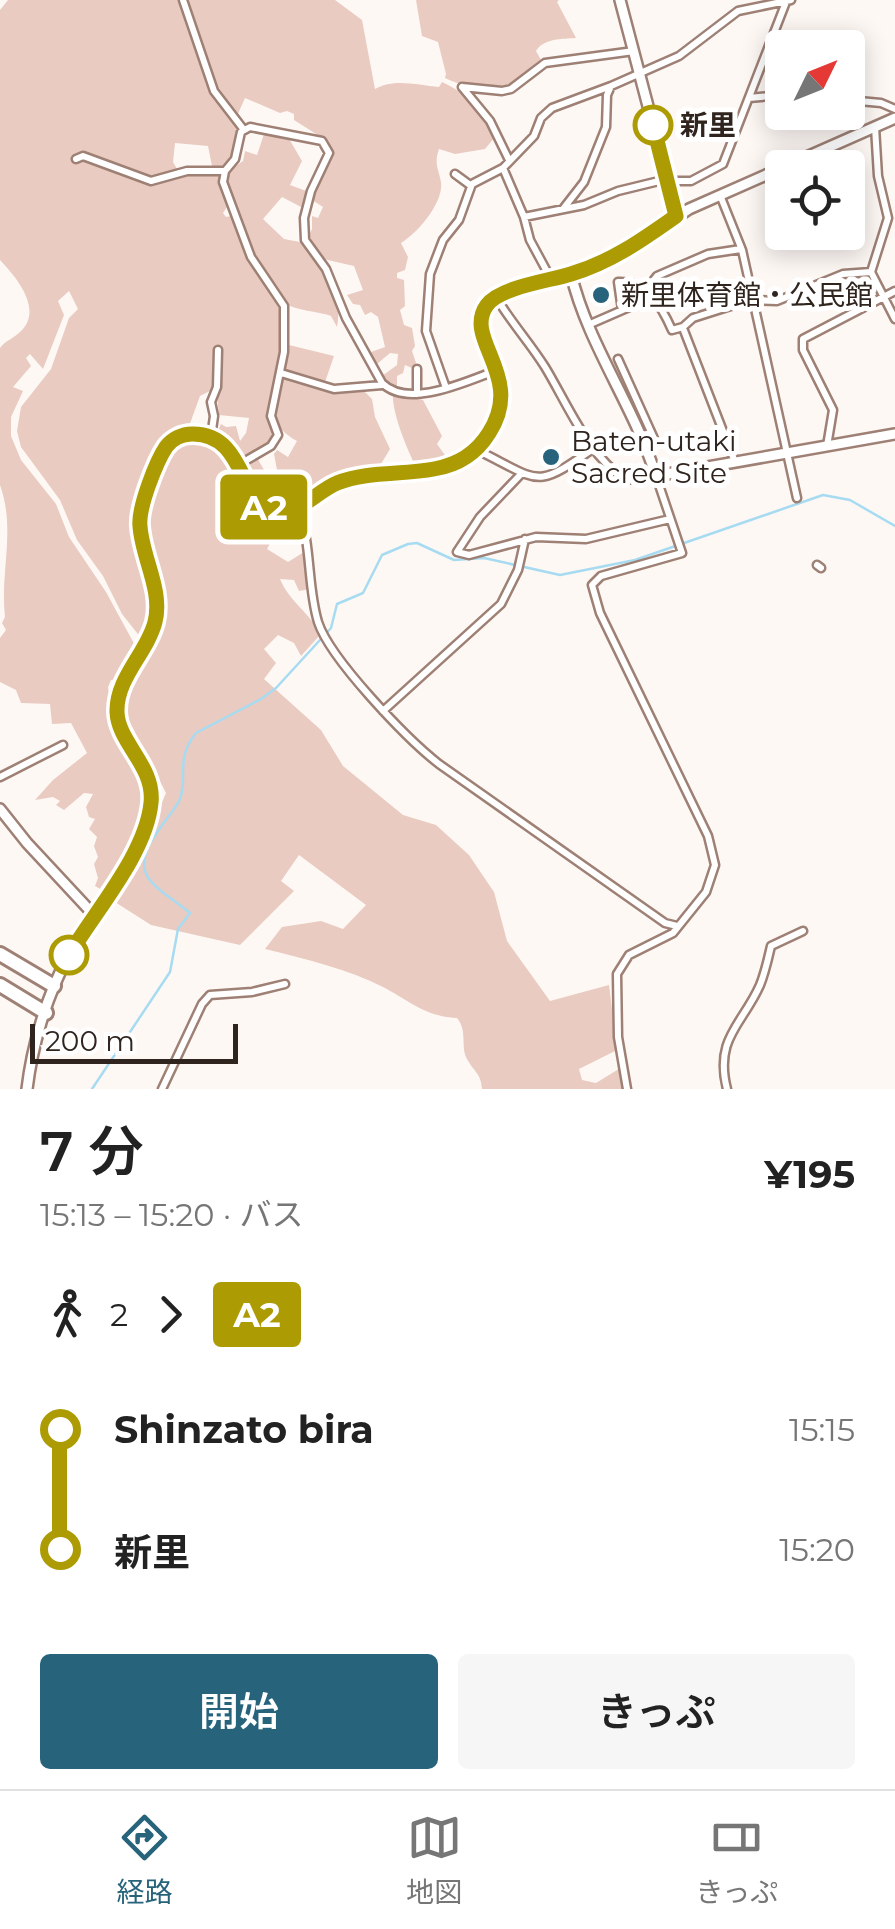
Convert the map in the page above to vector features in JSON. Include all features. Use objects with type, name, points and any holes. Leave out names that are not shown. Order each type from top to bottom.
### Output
[{"type":"highway","points":[[0,954],[54,986]]},
{"type":"highway","points":[[0,985],[46,1013]]},
{"type":"main road","points":[[620,0],[676,216]]},
{"type":"main road","points":[[27,1089],[54,986],[143,833],[151,803],[148,778],[117,711],[122,686],[156,614],[140,514],[171,442],[187,434],[210,438],[240,464],[262,506],[276,512],[298,508],[338,483],[362,476],[444,467],[477,450],[492,429],[502,402],[502,389],[480,324],[484,310],[496,296],[571,274],[630,249],[676,216],[895,118]]},
{"type":"main road","points":[[571,274],[588,325],[621,390],[656,476],[895,434]]},
{"type":"main road","points":[[0,809],[94,916]]},
{"type":"street","points":[[184,0],[214,91],[244,130]]},
{"type":"street","points":[[446,388],[426,331],[430,274],[443,240],[459,220],[471,186],[503,168],[534,136],[542,118],[552,108],[679,56],[738,11],[788,1]]},
{"type":"street","points":[[524,218],[668,180],[691,182],[723,164],[788,1]]},
{"type":"street","points":[[509,160],[490,121],[462,87],[502,91],[511,89],[545,63],[634,51]]},
{"type":"street","points":[[562,210],[584,182],[606,127],[610,86]]},
{"type":"street","points":[[748,98],[765,96]]},
{"type":"street","points":[[865,102],[895,109]]},
{"type":"street","points":[[240,464],[270,446],[278,436],[271,416],[284,352],[284,306],[251,258],[223,182],[224,171],[235,160],[241,132],[250,127],[322,142],[328,147],[304,218],[305,240],[326,269],[346,318],[389,390],[417,394],[496,370]]},
{"type":"street","points":[[876,127],[878,176],[892,217],[871,272],[895,319]]},
{"type":"street","points":[[76,158],[83,156],[151,180],[187,171],[224,171]]},
{"type":"street","points":[[503,168],[530,240],[552,280]]},
{"type":"street","points":[[455,174],[471,186]]},
{"type":"street","points":[[720,195],[741,248],[798,498]]},
{"type":"street","points":[[588,325],[634,305],[657,276],[708,254],[741,248]]},
{"type":"street","points":[[622,310],[618,282],[629,282],[660,301],[672,330],[683,327],[692,318],[753,300],[777,301],[844,274],[871,272]]},
{"type":"street","points":[[827,446],[833,410],[802,350],[803,339],[895,291]]},
{"type":"street","points":[[496,296],[595,447],[626,480],[656,476],[682,552],[601,576],[594,580],[592,592],[712,845],[715,865],[709,888],[667,938],[630,956],[617,974],[618,1037],[628,1089]]},
{"type":"street","points":[[683,327],[736,462]]},
{"type":"street","points":[[210,438],[218,350]]},
{"type":"street","points":[[618,359],[656,443]]},
{"type":"street","points":[[417,370],[417,394]]},
{"type":"street","points":[[281,373],[334,389],[384,385]]},
{"type":"street","points":[[621,390],[627,379]]},
{"type":"street","points":[[477,450],[522,473],[548,478],[595,447]]},
{"type":"street","points":[[522,473],[480,517],[457,552],[469,555],[526,539],[586,540],[670,520]]},
{"type":"street","points":[[298,508],[322,630],[383,710],[439,764],[664,923],[677,926]]},
{"type":"street","points":[[383,710],[500,604],[520,564],[526,539]]},
{"type":"street","points":[[0,776],[62,745]]},
{"type":"street","points":[[727,1089],[728,1034],[759,987],[772,946],[803,931]]},
{"type":"street","points":[[162,1089],[196,1016],[210,996],[285,984]]},
{"type":"shaded area","points":[[8,0],[181,0],[212,92],[240,129],[233,156],[224,167],[212,166],[208,146],[175,143],[173,162],[181,176],[222,173],[229,204],[223,213],[231,216],[249,258],[281,306],[282,350],[268,416],[275,435],[269,444],[240,458],[216,436],[221,424],[236,426],[240,441],[249,418],[219,415],[217,396],[210,391],[200,396],[188,429],[178,430],[165,439],[148,480],[135,499],[133,513],[152,599],[148,625],[141,638],[77,540],[60,500],[21,447],[17,431],[21,407],[51,369],[69,318],[78,309],[69,291],[58,301],[64,315],[43,369],[30,354],[26,358],[31,366],[13,387],[23,391],[11,417],[11,436],[21,460],[56,504],[69,537],[106,592],[137,649],[120,679],[111,680],[108,687],[112,722],[137,769],[142,804],[134,834],[102,890],[95,886],[97,837],[89,829],[95,819],[89,817],[86,807],[93,794],[84,793],[64,810],[53,797],[35,800],[87,753],[71,723],[52,724],[50,704],[21,703],[16,690],[0,682],[0,638],[6,630],[2,623],[7,518],[0,485],[0,348],[20,332],[29,314],[25,294],[0,260],[0,10]]},
{"type":"shaded area","points":[[186,0],[335,0],[362,20],[375,89],[398,83],[439,87],[442,82],[474,104],[491,128],[495,137],[485,149],[455,154],[439,149],[438,199],[422,225],[401,243],[408,257],[405,270],[397,273],[397,278],[404,280],[405,306],[400,310],[404,325],[412,328],[416,363],[414,369],[405,365],[403,373],[397,376],[397,387],[391,388],[382,376],[397,365],[398,354],[390,353],[377,364],[371,352],[385,347],[378,317],[371,312],[365,315],[347,295],[363,290],[354,266],[319,258],[307,239],[312,216],[318,218],[323,207],[312,200],[332,153],[324,139],[287,111],[280,113],[245,98],[237,116],[215,90]]},
{"type":"shaded area","points":[[416,0],[559,0],[576,38],[544,44],[536,51],[541,60],[509,87],[471,87],[445,78],[438,42],[422,36]]},
{"type":"shaded area","points":[[265,131],[288,137],[302,161],[290,185],[309,192],[303,208],[282,197],[263,219],[284,239],[300,242],[322,271],[337,303],[337,327],[331,316],[290,306],[274,293],[242,230],[225,182],[227,172],[243,161],[245,151],[257,155]]},
{"type":"shaded area","points":[[289,345],[334,356],[324,385],[285,372]]},
{"type":"shaded area","points":[[283,376],[334,391],[365,392],[372,399],[375,417],[390,449],[378,469],[342,470],[297,503],[278,507],[267,504],[245,463],[256,456],[267,475],[277,470],[277,450],[288,457],[297,441],[276,420],[275,405]]},
{"type":"shaded area","points":[[393,395],[423,400],[442,436],[437,444],[445,460],[416,467],[395,411]]},
{"type":"shaded area","points":[[190,442],[220,455],[233,470],[251,500],[248,506],[275,534],[267,549],[288,562],[304,552],[310,589],[299,591],[294,580],[280,579],[320,635],[301,656],[294,643],[278,635],[264,649],[276,663],[264,679],[321,730],[343,766],[403,815],[436,825],[469,855],[494,892],[507,941],[550,1001],[609,985],[617,1050],[579,1069],[582,1080],[596,1083],[622,1067],[622,1089],[482,1089],[465,1054],[457,1018],[428,1012],[342,970],[265,949],[282,927],[321,921],[343,929],[366,905],[299,855],[281,881],[294,891],[240,945],[151,925],[115,902],[166,793],[125,713],[130,690],[158,639],[164,617],[150,535],[153,500],[168,459],[174,450]]},
{"type":"waterway","points":[[92,1089],[170,972],[178,929],[190,913],[150,880],[144,861],[147,849],[179,801],[189,743],[196,733],[276,688],[331,628],[337,604],[363,593],[382,555],[417,543],[454,560],[484,558],[560,575],[635,560],[823,495],[850,500],[895,526]]},
{"type":"bus line","name":"A2","points":[[69,955],[138,844],[150,811],[152,794],[148,778],[118,720],[117,706],[122,686],[154,622],[156,602],[140,519],[166,446],[187,434],[215,441],[240,464],[262,506],[276,512],[298,508],[324,489],[353,478],[429,470],[469,456],[492,429],[503,395],[480,324],[490,301],[504,293],[593,267],[630,249],[676,216],[653,125]]},
{"type":"place","name":"新里","points":[[653,125]]},
{"type":"place","name":"新里体育館・公民館","points":[[601,295]]},
{"type":"place","name":"Baten-utaki Sacred Site","points":[[551,457]]}]
